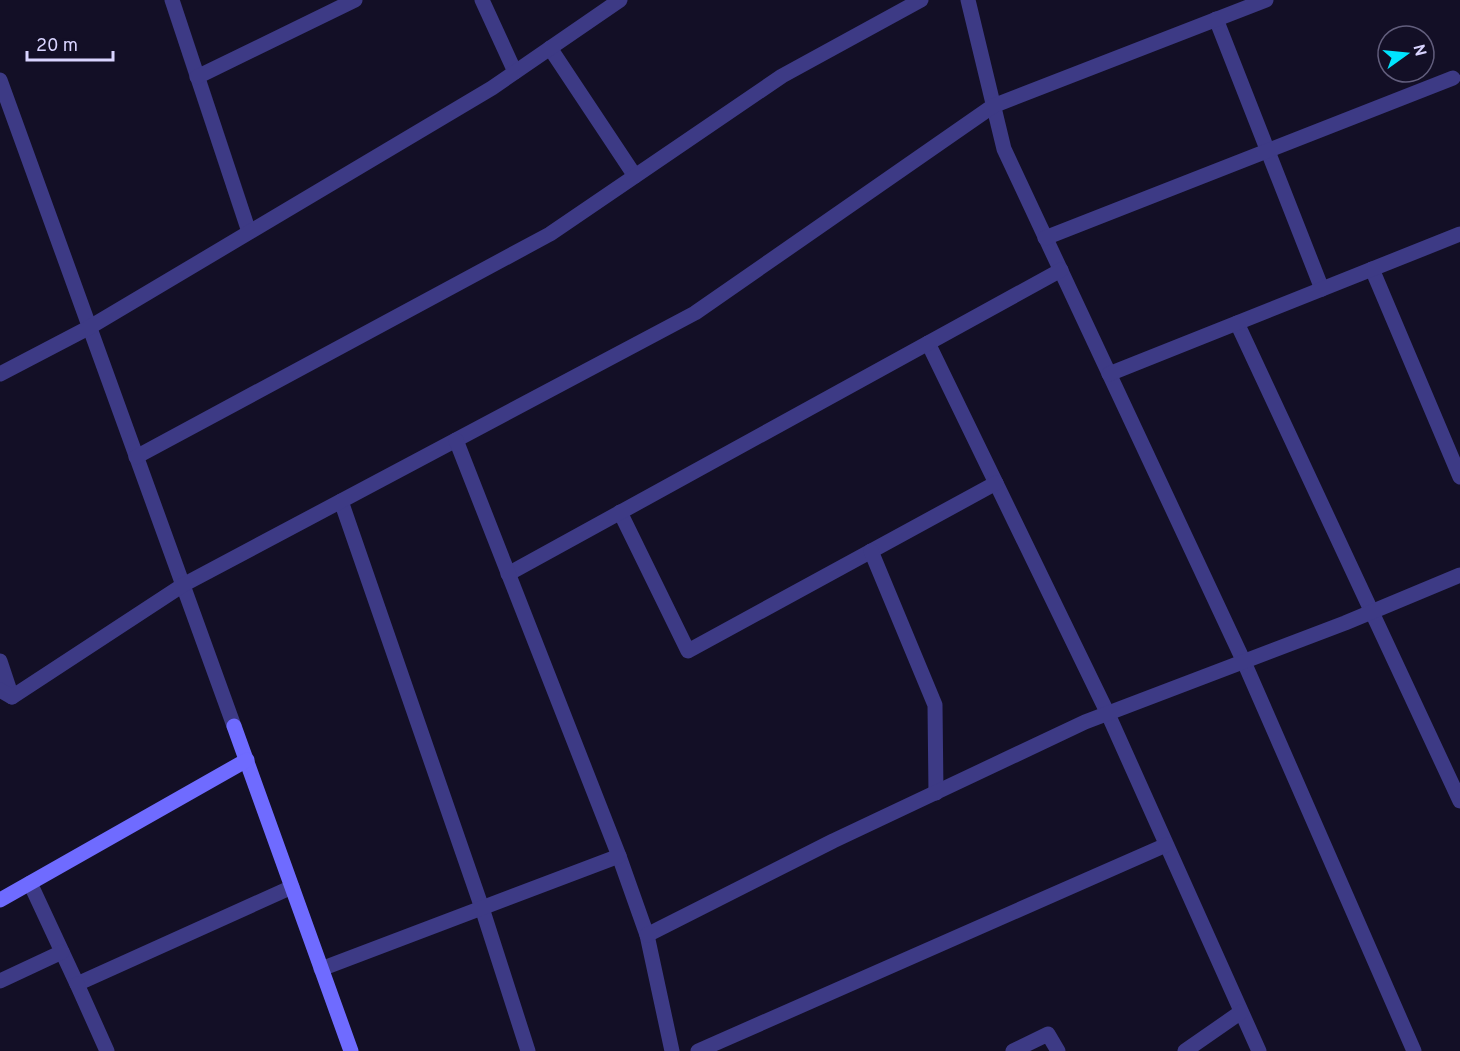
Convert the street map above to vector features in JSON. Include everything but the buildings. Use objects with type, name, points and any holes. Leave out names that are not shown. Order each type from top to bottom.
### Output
[{"type":"street","points":[[172,0],[249,232]]},
{"type":"street","points":[[197,76],[355,0]]},
{"type":"street","points":[[482,0],[515,72]]},
{"type":"street","points":[[0,374],[90,327],[515,72],[620,0]]},
{"type":"street","points":[[136,456],[550,234],[782,76],[921,0]]},
{"type":"street","points":[[968,0],[1004,149],[1244,662],[1414,1051]]},
{"type":"street","points":[[0,661],[6,694],[183,585],[694,313],[993,106],[1266,0]]},
{"type":"street","points":[[1216,19],[1322,289]]},
{"type":"street","points":[[550,48],[635,176]]},
{"type":"street","points":[[1045,238],[1453,78]]},
{"type":"street","points":[[0,80],[351,1051]]},
{"type":"street","points":[[1109,374],[1460,234]]},
{"type":"street","points":[[1372,269],[1460,477]]},
{"type":"street","points":[[508,574],[1061,270]]},
{"type":"street","points":[[1236,324],[1460,801]]},
{"type":"street","points":[[928,344],[1108,714],[1259,1051]]},
{"type":"street","points":[[456,440],[619,856],[647,935],[672,1051]]},
{"type":"street","points":[[620,512],[688,651],[996,483]]},
{"type":"street","points":[[341,501],[482,908],[528,1051]]},
{"type":"street","points":[[871,551],[935,705],[936,792]]},
{"type":"street","points":[[647,935],[936,792],[1108,714],[1460,575]]},
{"type":"street","points":[[0,900],[247,760]]},
{"type":"street","points":[[698,1051],[1166,845]]},
{"type":"street","points":[[321,969],[619,856]]},
{"type":"street","points":[[30,883],[107,1051]]},
{"type":"street","points":[[77,984],[292,887]]},
{"type":"street","points":[[0,981],[62,952]]},
{"type":"street","points":[[1185,1051],[1241,1012]]},
{"type":"street","points":[[1012,1051],[1048,1034],[1058,1051]]}]
